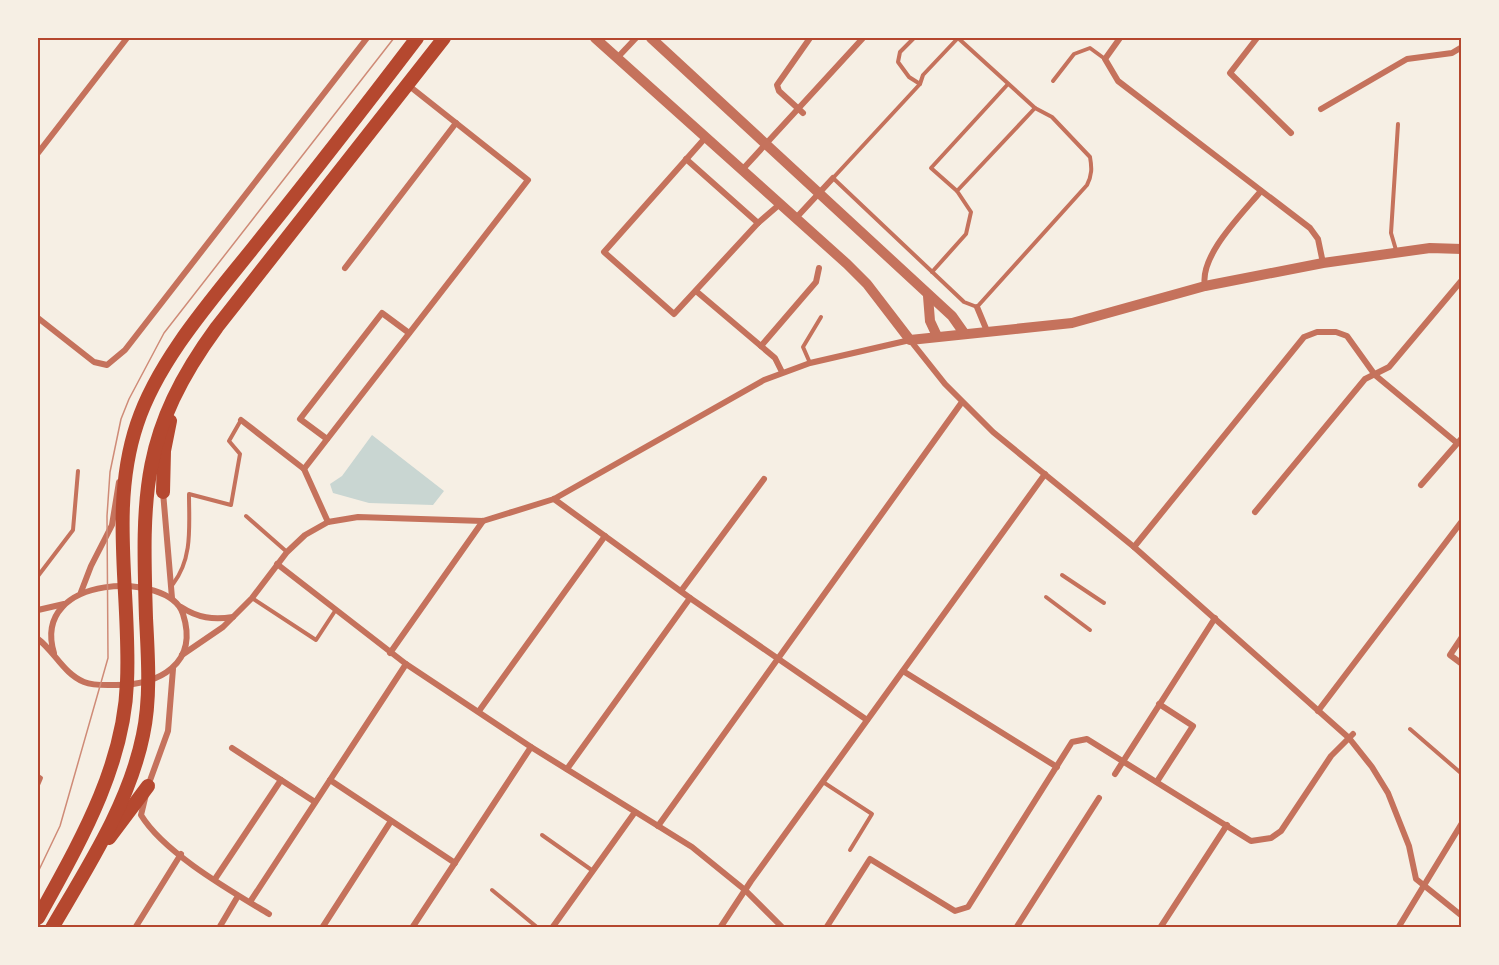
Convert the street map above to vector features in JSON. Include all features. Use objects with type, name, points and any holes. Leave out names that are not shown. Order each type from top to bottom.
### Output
[{"type":"main road","points":[[38,918],[84,833],[101,792],[117,743],[128,685],[122,495],[137,424],[153,387],[177,349],[417,38]]},
{"type":"main road","points":[[52,927],[94,856],[118,805],[143,737],[147,682],[143,545],[148,474],[166,410],[182,379],[217,327],[444,38]]},
{"type":"main road","points":[[163,492],[168,431],[182,379]]},
{"type":"main road","points":[[94,856],[148,786]]},
{"type":"street","points":[[38,153],[127,38]]},
{"type":"street","points":[[38,318],[94,362],[107,364],[125,350],[367,38]]},
{"type":"street","points":[[595,38],[796,218],[867,285],[945,384],[993,432],[1134,547],[1318,711],[1351,736],[1388,793],[1409,846],[1416,879],[1461,916]]},
{"type":"street","points":[[618,57],[636,38]]},
{"type":"street","points":[[651,38],[958,322],[964,333]]},
{"type":"street","points":[[801,111],[779,91],[777,85],[810,38]]},
{"type":"street","points":[[742,170],[801,111],[863,38]]},
{"type":"street","points":[[1120,38],[1105,59],[1118,81],[1310,228],[1318,239],[1323,263]]},
{"type":"street","points":[[1257,38],[1230,73],[1292,133]]},
{"type":"street","points":[[1321,109],[1407,59],[1452,52],[1461,47]]},
{"type":"street","points":[[304,469],[528,180],[408,85]]},
{"type":"street","points":[[345,268],[456,123]]},
{"type":"street","points":[[706,137],[604,252],[674,314],[758,224],[780,204]]},
{"type":"street","points":[[686,159],[758,224]]},
{"type":"street","points":[[796,218],[832,178]]},
{"type":"street","points":[[1205,286],[1203,275],[1212,253],[1260,191]]},
{"type":"street","points":[[269,914],[238,896],[181,854],[149,828],[141,816],[148,786],[168,732],[173,669],[182,655],[234,617],[252,598],[287,552],[306,535],[328,522],[358,517],[483,521],[554,499],[764,380],[810,363],[910,340],[1072,323],[1205,286],[1323,263],[1396,251],[1430,248],[1461,249]]},
{"type":"street","points":[[761,346],[816,282],[819,268]]},
{"type":"street","points":[[1255,512],[1365,379],[1389,367],[1461,280]]},
{"type":"street","points":[[696,291],[775,358],[782,372]]},
{"type":"street","points":[[928,296],[930,321],[937,336]]},
{"type":"street","points":[[977,307],[987,331]]},
{"type":"street","points":[[327,440],[300,419],[382,314],[409,333]]},
{"type":"street","points":[[1134,547],[1304,337],[1317,332],[1347,336],[1375,375],[1456,443]]},
{"type":"street","points":[[658,826],[962,402]]},
{"type":"street","points":[[242,420],[304,469],[328,522]]},
{"type":"street","points":[[81,592],[91,566],[112,525],[124,454],[137,424]]},
{"type":"street","points":[[1421,485],[1461,438]]},
{"type":"street","points":[[720,927],[1045,474]]},
{"type":"street","points":[[681,591],[764,479]]},
{"type":"street","points":[[163,492],[166,544],[173,584],[172,598]]},
{"type":"street","points":[[554,499],[690,598],[778,659],[790,664],[867,720]]},
{"type":"street","points":[[390,653],[483,521]]},
{"type":"street","points":[[1318,711],[1461,521]]},
{"type":"street","points":[[479,711],[606,536]]},
{"type":"street","points":[[277,564],[406,664],[531,747],[692,847],[745,890],[783,927]]},
{"type":"street","points":[[38,610],[64,604],[81,592],[103,588],[145,588],[172,598],[180,606],[201,617],[218,619],[234,617]]},
{"type":"street","points":[[567,769],[690,598]]},
{"type":"street","points":[[54,653],[51,627],[64,604]]},
{"type":"street","points":[[180,606],[185,626],[182,655]]},
{"type":"street","points":[[1115,774],[1215,618]]},
{"type":"street","points":[[1461,637],[1450,655],[1461,664]]},
{"type":"street","points":[[38,639],[54,653],[65,668],[83,682],[128,685],[147,682],[173,669]]},
{"type":"street","points":[[250,902],[406,664]]},
{"type":"street","points":[[903,671],[1057,767]]},
{"type":"street","points":[[1158,780],[1193,726],[1159,704]]},
{"type":"street","points":[[826,927],[870,859],[955,911],[968,907],[1072,742],[1080,739],[1087,739],[1158,780],[1251,841],[1271,838],[1281,831],[1330,756],[1351,736]]},
{"type":"street","points":[[412,927],[531,747]]},
{"type":"street","points":[[232,748],[315,802]]},
{"type":"street","points":[[215,879],[281,780]]},
{"type":"street","points":[[330,780],[454,862]]},
{"type":"street","points":[[1016,927],[1099,798]]},
{"type":"street","points":[[552,927],[635,812]]},
{"type":"street","points":[[322,927],[392,821]]},
{"type":"street","points":[[1398,927],[1461,823]]},
{"type":"street","points":[[1160,927],[1227,825]]},
{"type":"street","points":[[135,927],[181,854]]},
{"type":"street","points":[[219,927],[238,896]]},
{"type":"lane","points":[[914,38],[900,52],[898,62],[909,76],[920,84]]},
{"type":"lane","points":[[957,38],[1035,108],[1052,117],[1090,157],[1092,175],[1087,185],[977,307],[964,302],[832,178],[920,84],[923,75],[957,38]]},
{"type":"lane","points":[[1053,81],[1074,54],[1090,48],[1105,59]]},
{"type":"lane","points":[[932,272],[966,234],[971,212],[957,191],[931,168],[1008,84]]},
{"type":"lane","points":[[957,191],[1035,108]]},
{"type":"lane","points":[[1396,251],[1391,233],[1398,124]]},
{"type":"lane","points":[[810,363],[803,346],[821,317]]},
{"type":"lane","points":[[173,584],[184,569],[189,542],[189,494],[231,505],[240,454],[229,441],[242,420]]},
{"type":"lane","points":[[38,576],[73,530],[78,471]]},
{"type":"lane","points":[[246,516],[287,552]]},
{"type":"lane","points":[[1062,575],[1104,603]]},
{"type":"lane","points":[[1046,597],[1090,630]]},
{"type":"lane","points":[[252,598],[316,640],[335,611]]},
{"type":"lane","points":[[1410,729],[1461,774]]},
{"type":"lane","points":[[38,776],[41,778],[38,785]]},
{"type":"lane","points":[[823,782],[872,814],[850,850]]},
{"type":"lane","points":[[542,835],[593,871]]},
{"type":"lane","points":[[492,891],[538,927]]},
{"type":"shaded area","points":[[372,435],[444,491],[433,505],[369,503],[333,493],[330,484],[342,476]]},
{"type":"tram line","points":[[38,872],[60,826],[108,658],[107,516],[110,472],[121,419],[129,399],[164,333],[394,38]]}]
